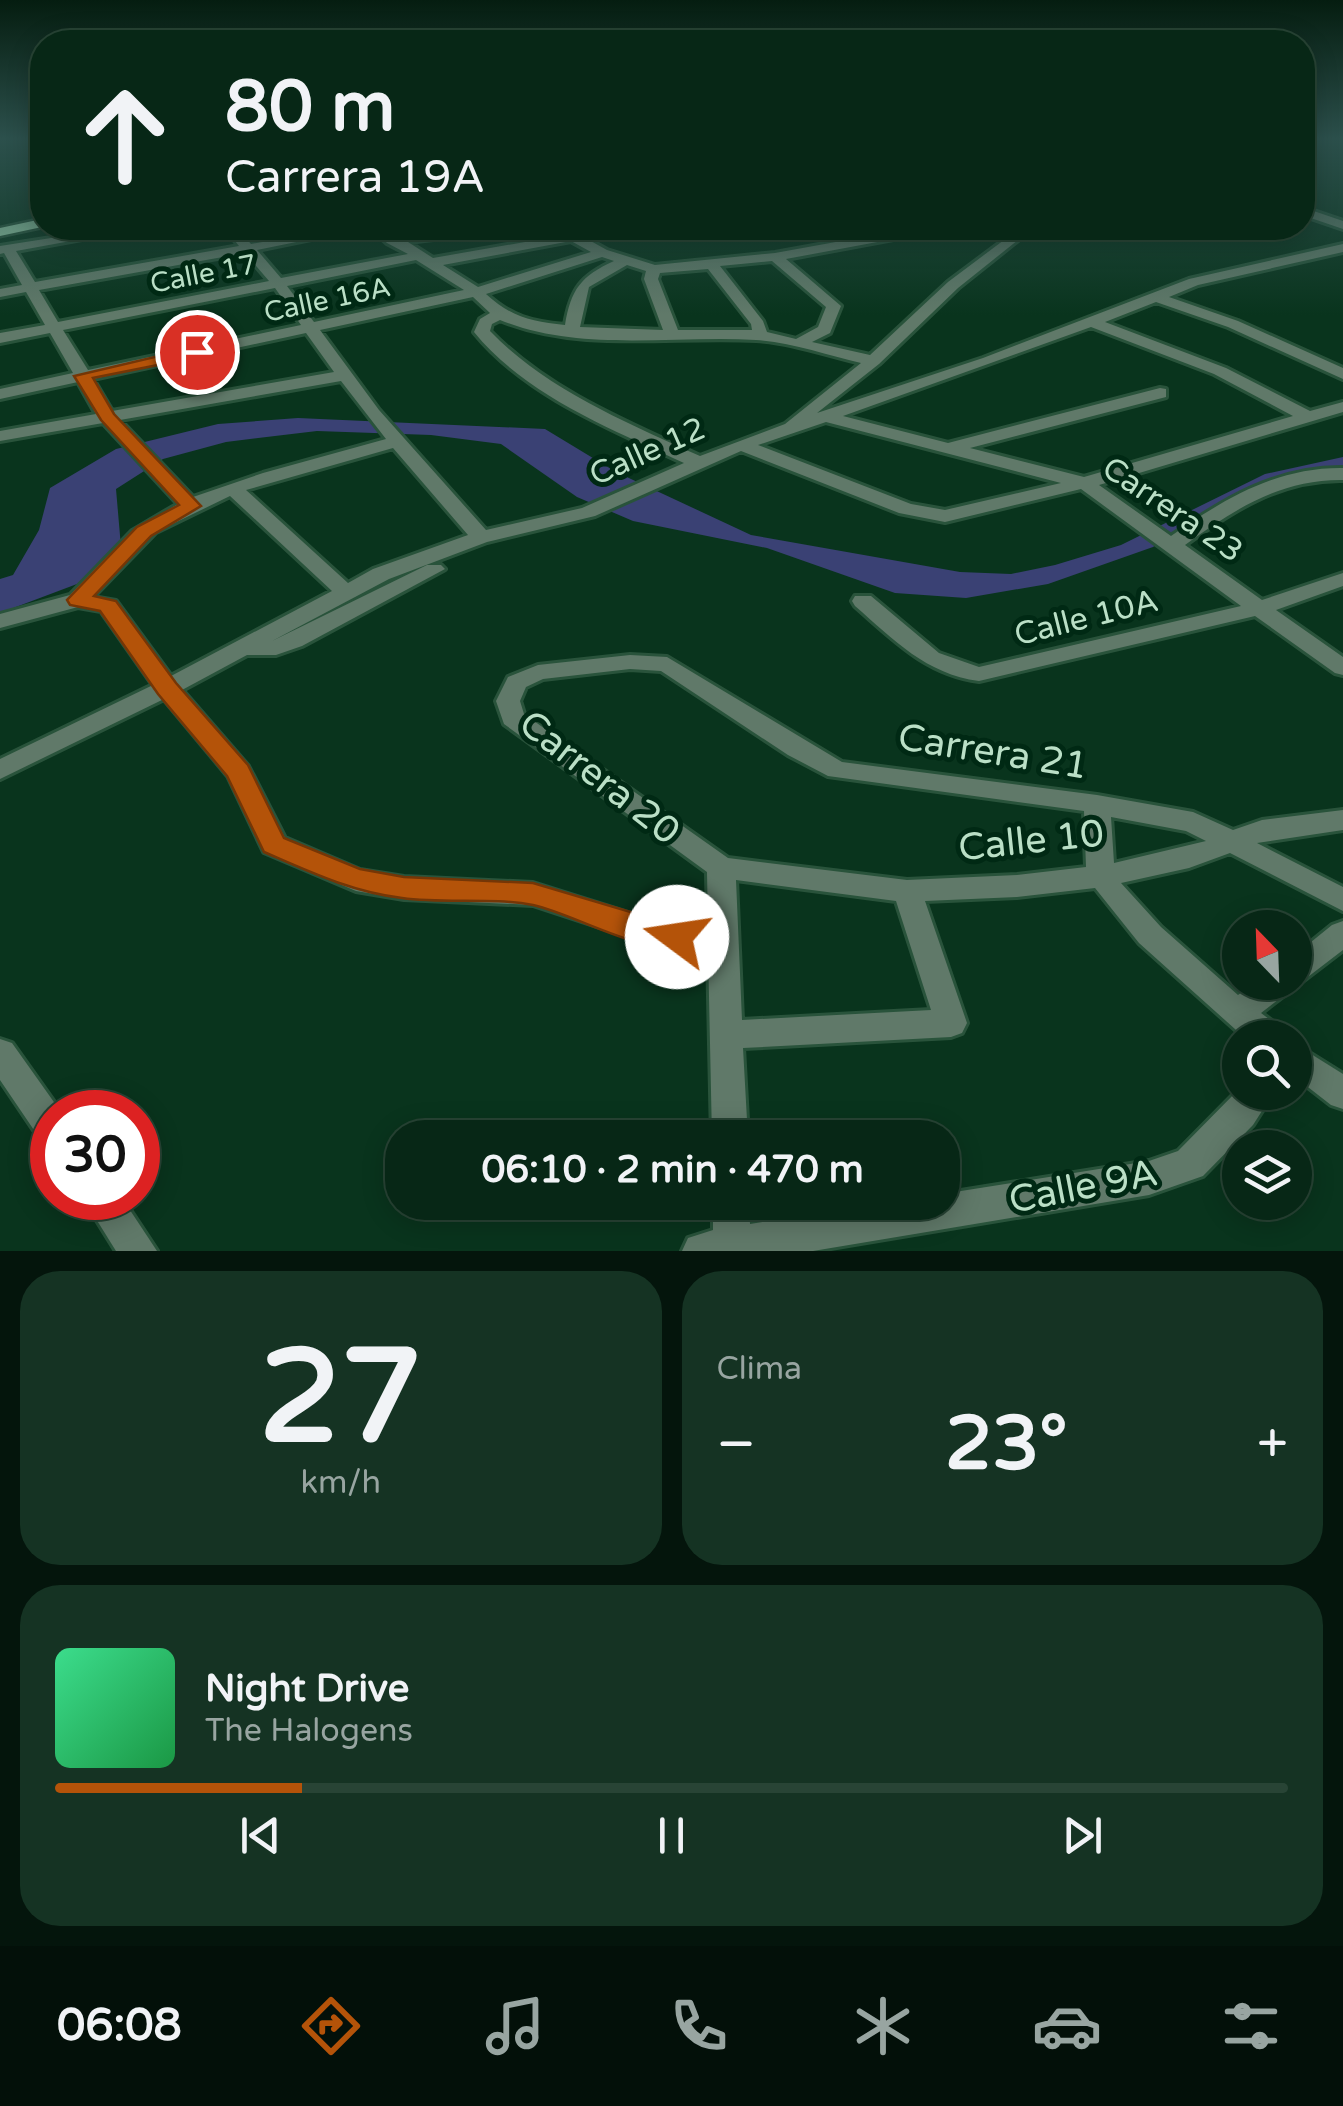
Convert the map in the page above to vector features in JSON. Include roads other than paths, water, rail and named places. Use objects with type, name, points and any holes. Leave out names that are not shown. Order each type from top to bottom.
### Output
[{"type":"main road","points":[[0,229],[30,223]]},
{"type":"street","points":[[1315,216],[1343,226]]},
{"type":"street","points":[[61,240],[4,249],[56,328],[107,417],[191,506]]},
{"type":"street","points":[[241,240],[278,283],[373,414],[480,537]]},
{"type":"street","points":[[0,293],[292,240]]},
{"type":"street","points":[[392,240],[476,292],[499,314],[528,326],[673,337],[760,335],[873,362]]},
{"type":"street","name":"Calle 17","points":[[0,338],[278,283],[528,240]]},
{"type":"street","points":[[582,240],[602,253],[654,270],[713,266],[867,240]]},
{"type":"street","points":[[782,432],[873,362],[953,285],[1011,240]]},
{"type":"street","name":"Calle 12","points":[[0,770],[167,688],[345,592],[480,537],[588,512],[741,445],[830,418],[1154,296],[1251,267],[1343,248]]},
{"type":"street","name":"Calle 16A","points":[[0,394],[476,292],[602,253]]},
{"type":"street","points":[[1316,254],[1343,266]]},
{"type":"street","points":[[776,257],[834,306],[825,330],[799,343]]},
{"type":"street","points":[[572,331],[578,287],[590,277],[624,262]]},
{"type":"street","points":[[713,266],[758,324],[760,335]]},
{"type":"street","points":[[654,270],[651,279],[673,337]]},
{"type":"street","points":[[1154,296],[1233,324],[1343,374]]},
{"type":"street","points":[[499,314],[484,322],[482,332],[506,358],[614,423],[699,463]]},
{"type":"street","points":[[1090,321],[1220,371],[1312,419]]},
{"type":"street","points":[[1320,362],[1343,358]]},
{"type":"street","points":[[0,436],[345,376]]},
{"type":"street","points":[[950,448],[1160,393]]},
{"type":"street","points":[[741,445],[926,516],[978,511],[1343,408]]},
{"type":"street","name":"Carrera 23","points":[[830,418],[1084,483],[1343,668]]},
{"type":"street","points":[[78,600],[144,532],[191,506],[396,439]]},
{"type":"street","points":[[1171,544],[1216,515],[1298,475],[1343,474]]},
{"type":"street","points":[[235,490],[345,592]]},
{"type":"street","points":[[241,648],[276,648],[294,641],[412,579],[508,541],[522,527]]},
{"type":"street","name":"Calle 10A","points":[[863,601],[941,666],[959,674],[979,674],[1260,608],[1343,579]]},
{"type":"street","points":[[0,620],[78,600],[108,606],[167,688],[239,772],[274,845],[356,880],[404,888],[533,894],[654,934],[723,938]]},
{"type":"street","name":"Carrera 20","points":[[668,664],[630,662],[538,672],[516,682],[508,701],[513,718],[721,868]]},
{"type":"street","name":"Carrera 21","points":[[668,664],[797,749],[837,770],[1097,804],[1102,876]]},
{"type":"street","points":[[1097,804],[1193,822],[1343,900]]},
{"type":"street","name":"Calle 10","points":[[721,868],[907,891],[1018,886],[1102,876],[1190,858],[1262,830],[1343,820]]},
{"type":"street","points":[[721,868],[730,1120]]},
{"type":"street","points":[[1102,876],[1117,900],[1246,1020]]},
{"type":"street","points":[[728,1035],[951,1023],[907,891]]},
{"type":"street","points":[[1312,958],[1343,932]]},
{"type":"street","points":[[1237,1013],[1255,1000]]},
{"type":"street","points":[[0,1053],[30,1096]]},
{"type":"street","points":[[1312,1071],[1343,1094]]},
{"type":"street","name":"Calle 9A","points":[[717,1249],[1149,1178],[1190,1164],[1244,1110]]},
{"type":"street","points":[[116,1220],[138,1251]]},
{"type":"street","points":[[717,1249],[726,1220]]},
{"type":"water","points":[[298,418],[545,429],[616,472],[751,535],[960,572],[1011,574],[1055,565],[1121,545],[1265,474],[1343,457],[1343,470],[1300,472],[1245,493],[1153,547],[1048,584],[966,598],[895,593],[767,548],[633,521],[577,497],[501,444],[431,435],[317,431],[226,442],[163,459],[116,489],[121,547],[77,584],[0,613],[0,579],[13,575],[39,530],[50,488],[116,449],[218,424]]}]
